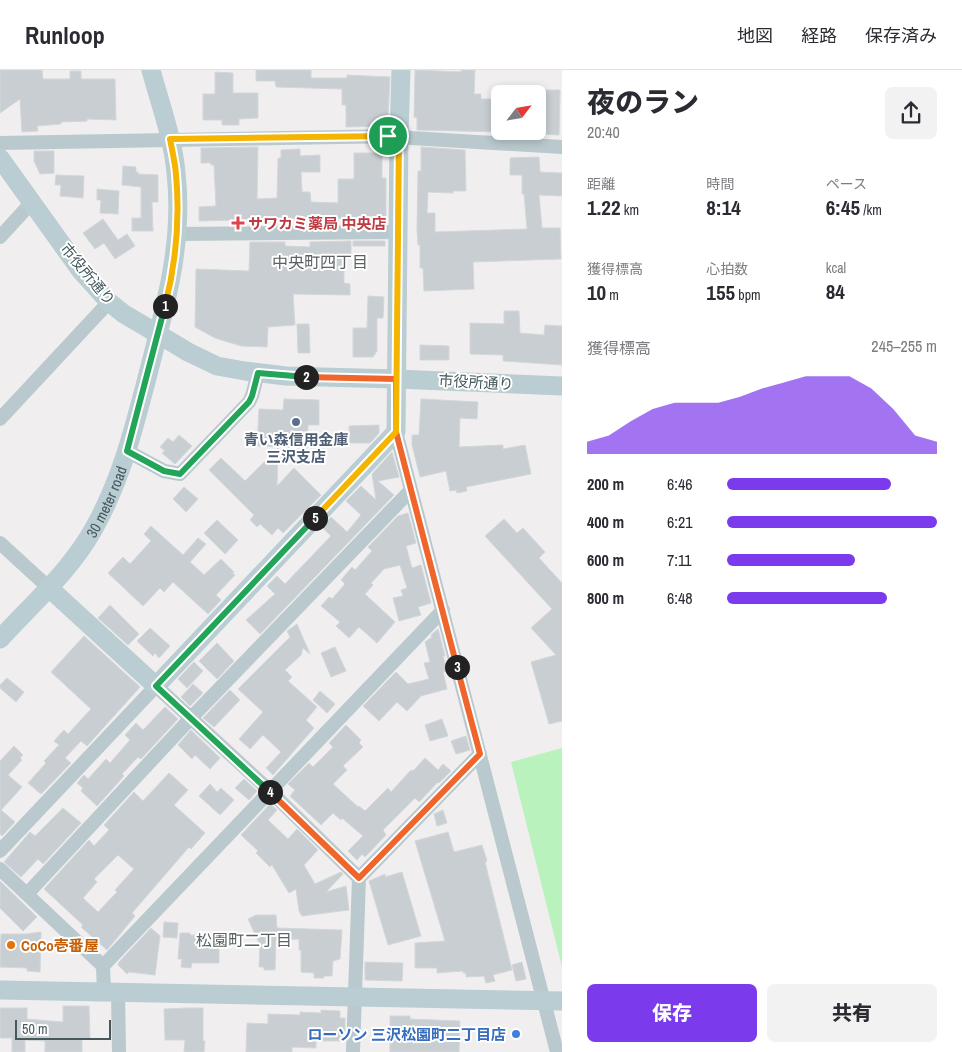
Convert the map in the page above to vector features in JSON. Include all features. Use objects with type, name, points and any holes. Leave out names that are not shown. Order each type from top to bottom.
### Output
[{"type":"street","name":"30 meter road","points":[[0,639],[77,554],[93,530],[116,485],[127,451],[170,286],[177,234],[176,173],[170,139],[151,70]]},
{"type":"street","points":[[401,70],[397,232],[396,432],[480,754],[553,1001],[557,1052]]},
{"type":"street","points":[[0,143],[399,136],[562,147]]},
{"type":"street","name":"市役所通り","points":[[0,158],[81,271],[109,302],[124,314],[188,352],[217,366],[286,376],[562,386]]},
{"type":"street","points":[[0,237],[32,202]]},
{"type":"street","points":[[177,234],[397,232]]},
{"type":"street","points":[[0,419],[109,302]]},
{"type":"street","points":[[127,451],[164,471],[180,474],[249,402],[258,373]]},
{"type":"street","points":[[0,851],[396,432]]},
{"type":"street","points":[[27,894],[190,718],[410,491]]},
{"type":"street","points":[[0,543],[270,791],[359,878]]},
{"type":"street","points":[[103,966],[442,610]]},
{"type":"street","points":[[353,1052],[359,878],[480,754]]},
{"type":"street","points":[[0,869],[103,966],[111,992],[119,1052]]},
{"type":"street","points":[[0,990],[553,1001]]},
{"type":"green space","points":[[562,748],[562,967],[511,762]]},
{"type":"building","points":[[0,70],[42,70],[43,79],[70,79],[70,71],[81,71],[81,79],[115,79],[116,120],[87,119],[87,121],[61,122],[61,124],[37,126],[38,131],[22,132],[20,99],[0,113]]},
{"type":"building","points":[[256,70],[311,70],[311,78],[347,78],[347,75],[390,77],[388,116],[385,116],[385,126],[346,127],[346,105],[342,105],[342,89],[276,87],[275,81],[256,81]]},
{"type":"building","points":[[415,70],[461,72],[461,70],[475,70],[474,94],[481,94],[481,99],[491,99],[491,132],[417,130],[417,118],[414,117]]},
{"type":"building","points":[[215,72],[233,73],[233,93],[258,93],[258,118],[239,119],[239,125],[222,125],[222,120],[203,120],[203,94],[215,94]]},
{"type":"building","points":[[546,90],[560,90],[559,135],[546,134]]},
{"type":"building","points":[[258,147],[257,199],[277,198],[278,158],[281,158],[281,150],[300,149],[300,156],[320,155],[320,172],[301,172],[302,192],[310,192],[311,202],[338,203],[338,179],[354,179],[354,153],[382,153],[382,178],[386,178],[386,223],[353,224],[353,219],[311,218],[199,221],[199,207],[216,206],[214,165],[211,165],[211,163],[201,163],[201,148]]},
{"type":"building","points":[[421,147],[465,150],[466,191],[453,191],[453,193],[428,192],[427,213],[435,213],[435,232],[527,229],[524,194],[522,194],[522,175],[510,175],[510,158],[539,157],[540,172],[562,173],[562,196],[539,195],[542,228],[560,228],[561,259],[473,262],[474,289],[424,291],[423,268],[420,268],[420,245],[418,245],[417,229],[418,171],[421,171]]},
{"type":"building","points":[[34,151],[54,151],[54,173],[40,174],[34,161]]},
{"type":"building","points":[[123,166],[136,167],[138,174],[158,175],[158,202],[152,202],[153,231],[132,231],[132,218],[141,218],[141,187],[122,185]]},
{"type":"building","points":[[56,175],[84,176],[83,198],[60,196],[61,185],[55,185]]},
{"type":"building","points":[[97,189],[119,191],[118,214],[100,213],[101,200],[97,200]]},
{"type":"building","points":[[103,219],[118,240],[127,234],[135,246],[115,259],[104,243],[95,249],[83,233]]},
{"type":"building","points":[[351,241],[351,255],[344,255],[344,283],[350,284],[350,295],[293,294],[295,325],[268,327],[267,347],[241,346],[215,338],[195,327],[196,269],[249,271],[250,242],[285,242],[285,246],[310,247],[310,242]]},
{"type":"building","points":[[353,241],[385,241],[385,246],[353,246]]},
{"type":"building","points":[[368,296],[384,297],[383,318],[377,318],[377,351],[373,357],[353,357],[353,328],[367,328]]},
{"type":"building","points":[[504,311],[519,311],[520,333],[544,335],[545,325],[562,326],[562,365],[503,361],[503,355],[470,354],[470,323],[504,324]]},
{"type":"building","points":[[297,324],[309,324],[310,353],[298,353]]},
{"type":"building","points":[[420,345],[449,346],[449,360],[420,360]]},
{"type":"building","points":[[284,399],[319,400],[319,425],[308,425],[307,448],[257,446],[259,409],[283,410]]},
{"type":"building","points":[[421,399],[478,402],[477,419],[460,418],[459,447],[503,445],[503,449],[525,445],[531,474],[466,487],[467,491],[457,493],[456,490],[450,491],[446,471],[420,477],[412,445],[412,435],[419,435]]},
{"type":"building","points":[[379,425],[379,433],[370,443],[350,443],[349,426]]},
{"type":"building","points":[[179,435],[192,446],[175,464],[162,453],[165,451],[160,447],[168,438],[173,442]]},
{"type":"building","points":[[278,448],[277,486],[294,468],[321,495],[283,533],[278,528],[272,535],[260,524],[257,527],[250,520],[254,515],[209,470],[221,458],[245,481]]},
{"type":"building","points":[[392,452],[399,477],[378,481],[394,495],[260,634],[246,620],[275,594],[267,586],[277,576],[285,584],[331,536],[322,527],[331,517],[347,532],[361,515],[346,501],[361,486],[376,500],[372,474]]},
{"type":"building","points":[[184,487],[198,499],[186,512],[173,499]]},
{"type":"building","points":[[408,513],[416,543],[406,546],[412,568],[421,565],[431,603],[418,607],[421,615],[399,621],[393,598],[403,596],[401,590],[407,588],[400,565],[384,569],[371,583],[373,585],[365,594],[395,622],[377,643],[359,627],[349,638],[336,626],[340,622],[321,606],[329,597],[332,599],[345,584],[341,580],[352,567],[355,570],[372,551],[368,547],[398,516]]},
{"type":"building","points":[[504,519],[517,533],[523,528],[545,552],[539,558],[562,583],[562,721],[549,724],[531,662],[556,655],[531,628],[552,609],[485,536]]},
{"type":"building","points":[[217,520],[238,540],[225,554],[204,533]]},
{"type":"building","points":[[151,526],[183,555],[198,538],[206,544],[190,562],[204,575],[221,559],[234,572],[232,573],[235,575],[216,595],[221,600],[208,614],[173,582],[164,592],[160,588],[143,606],[108,573],[123,557],[130,564],[151,541],[144,534]]},
{"type":"building","points":[[110,605],[139,634],[128,645],[98,618]]},
{"type":"building","points":[[297,624],[310,654],[303,648],[301,655],[285,670],[292,677],[288,681],[317,707],[306,720],[314,728],[273,775],[266,768],[281,752],[263,735],[250,749],[239,739],[263,712],[238,689],[290,637],[287,631]]},
{"type":"building","points":[[150,628],[170,646],[159,658],[155,653],[153,656],[137,641]]},
{"type":"building","points":[[438,629],[445,656],[443,656],[447,671],[443,672],[447,689],[421,696],[407,711],[397,702],[379,721],[363,706],[396,672],[408,684],[429,679],[424,663],[430,662],[425,642]]},
{"type":"building","points":[[84,636],[140,687],[87,746],[81,741],[65,758],[71,763],[41,794],[28,783],[46,763],[44,761],[59,745],[54,741],[64,730],[68,734],[91,709],[51,672]]},
{"type":"building","points":[[217,643],[234,661],[217,679],[199,661]]},
{"type":"building","points":[[335,647],[346,671],[331,677],[321,653]]},
{"type":"building","points":[[194,662],[203,671],[187,688],[178,679]]},
{"type":"building","points":[[7,678],[24,692],[16,702],[0,688],[0,685]]},
{"type":"building","points":[[193,684],[203,693],[190,706],[181,697]]},
{"type":"building","points":[[230,690],[240,700],[214,727],[203,718]]},
{"type":"building","points":[[320,691],[335,704],[327,713],[313,700]]},
{"type":"building","points":[[165,707],[178,719],[141,759],[138,757],[122,774],[124,776],[97,806],[81,791],[83,788],[77,783],[84,775],[88,779],[106,759],[110,763],[130,740],[125,735],[136,723],[143,730]]},
{"type":"building","points":[[442,719],[448,736],[430,741],[425,725]]},
{"type":"building","points":[[346,725],[361,740],[359,743],[363,747],[343,766],[347,770],[333,784],[365,811],[388,788],[391,792],[425,758],[438,770],[443,764],[451,771],[419,802],[415,798],[383,830],[386,835],[365,857],[362,854],[357,860],[348,851],[363,836],[342,818],[341,820],[333,813],[321,825],[290,796],[295,790],[288,784],[309,763],[313,767],[333,747],[329,743]]},
{"type":"building","points":[[191,730],[220,758],[210,769],[195,755],[192,759],[178,745]]},
{"type":"building","points":[[466,736],[470,750],[456,754],[451,741]]},
{"type":"building","points":[[14,746],[23,755],[20,758],[22,760],[8,775],[22,787],[1,810],[15,822],[2,836],[0,834],[0,761]]},
{"type":"building","points":[[169,773],[188,790],[174,805],[205,833],[191,849],[189,847],[132,913],[135,916],[107,950],[81,927],[83,925],[44,889],[89,840],[94,846],[109,830],[104,825],[134,792],[143,801]],"holes":[[[118,855],[134,869],[115,890],[117,892],[98,912],[83,898],[97,882],[94,879]]]},
{"type":"building","points":[[244,779],[257,791],[249,800],[235,788]]},
{"type":"building","points":[[210,784],[217,792],[221,788],[234,800],[220,815],[199,796]]},
{"type":"building","points":[[270,804],[277,810],[268,820],[288,839],[297,829],[318,850],[304,865],[315,884],[341,872],[343,874],[326,892],[346,886],[349,910],[302,916],[299,911],[296,889],[289,893],[272,865],[270,867],[256,853],[258,851],[241,835]]},
{"type":"building","points":[[63,808],[81,823],[43,864],[38,859],[21,877],[4,862],[30,832],[35,836]]},
{"type":"building","points":[[443,810],[447,823],[437,826],[434,814]]},
{"type":"building","points":[[448,832],[454,852],[482,845],[512,970],[493,975],[495,981],[486,983],[484,976],[466,977],[466,973],[463,973],[463,971],[437,973],[437,968],[415,968],[415,943],[445,941],[415,841]]},
{"type":"building","points":[[402,872],[421,936],[388,945],[369,881],[385,874],[385,877]]},
{"type":"building","points":[[0,881],[37,917],[23,931],[0,908]]},
{"type":"building","points":[[256,915],[276,915],[277,928],[342,930],[340,959],[333,961],[332,976],[314,978],[314,973],[301,972],[299,939],[276,940],[275,970],[264,970],[264,967],[259,967],[260,945],[248,919]]},
{"type":"building","points":[[164,922],[178,923],[177,938],[163,937]]},
{"type":"building","points":[[151,928],[160,936],[155,975],[129,972],[127,974],[118,965],[119,962]]},
{"type":"building","points":[[41,932],[40,972],[27,971],[27,968],[0,967],[1,934]]},
{"type":"building","points":[[180,933],[219,935],[219,963],[192,963],[191,968],[181,967],[182,959],[178,959]]},
{"type":"building","points":[[365,962],[403,963],[402,981],[365,980]]},
{"type":"building","points":[[522,962],[526,979],[516,981],[512,965]]},
{"type":"building","points":[[63,1006],[89,1006],[90,1039],[82,1039],[82,1052],[45,1052],[45,1041],[25,1040],[25,1052],[12,1052],[12,1038],[0,1038],[0,1008],[27,1008],[27,1019],[63,1022]]},
{"type":"building","points":[[203,1008],[204,1052],[184,1052],[185,1040],[165,1040],[164,1009]]},
{"type":"building","points":[[321,1010],[340,1011],[340,1018],[345,1018],[345,1041],[316,1041],[316,1048],[292,1047],[292,1052],[246,1052],[247,1023],[268,1024],[268,1014],[300,1015],[300,1012],[321,1013]]},
{"type":"building","points":[[390,1016],[410,1016],[410,1019],[460,1021],[459,1052],[390,1052]]},
{"type":"place","name":"サワカミ薬局 中央店","points":[[238,223]]},
{"type":"place","name":"青い森信用金庫 三沢支店","points":[[296,422]]},
{"type":"place","name":"CoCo壱番屋","points":[[11,945]]},
{"type":"place","name":"ローソン 三沢松園町二丁目店","points":[[516,1034]]},
{"type":"district","name":"中央町四丁目","points":[[320,262]]},
{"type":"district","name":"松園町二丁目","points":[[244,940]]},
{"type":"route","points":[[388,136],[170,139],[176,173],[177,234],[170,286],[127,451],[164,471],[180,474],[249,402],[258,373],[286,376],[396,379],[396,432],[480,754],[359,878],[270,791],[156,686],[396,432],[399,136],[388,136]]}]
